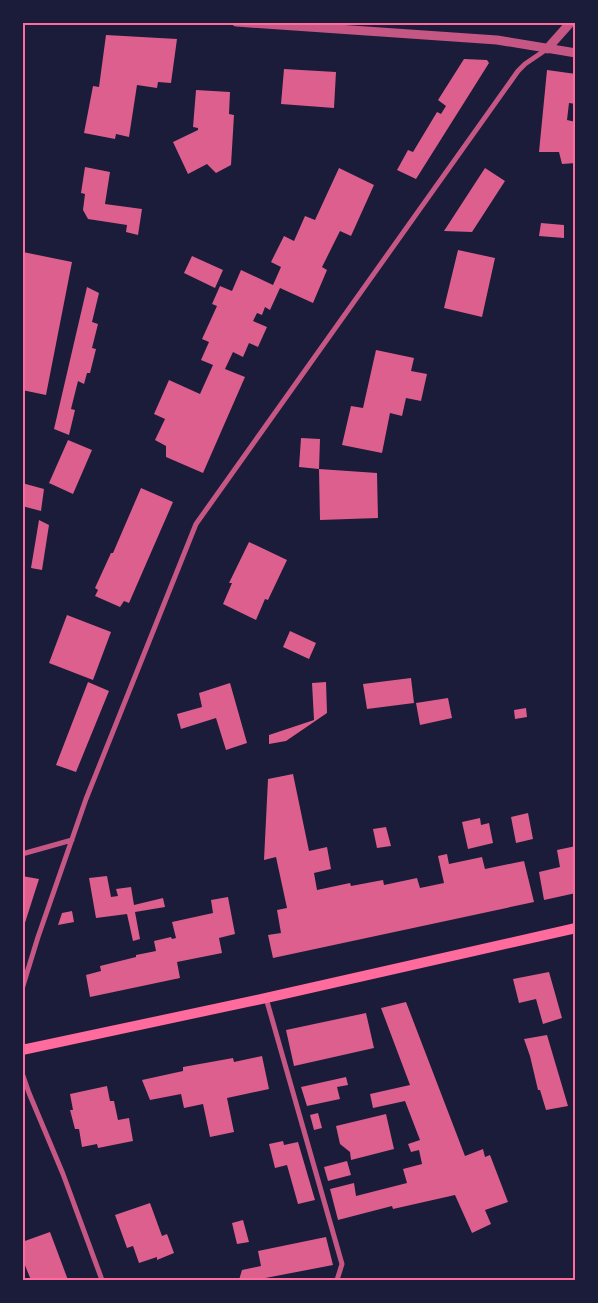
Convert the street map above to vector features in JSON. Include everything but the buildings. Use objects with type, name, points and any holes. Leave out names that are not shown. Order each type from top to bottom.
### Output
[{"type":"main road","points":[[22,1050],[266,998],[576,928]]},
{"type":"street","points":[[236,22],[497,40],[576,53]]},
{"type":"street","points":[[22,989],[86,799],[196,524],[518,71],[547,49],[571,22]]},
{"type":"street","points":[[22,854],[72,840]]},
{"type":"street","points":[[266,998],[342,1264],[337,1280]]},
{"type":"street","points":[[22,1073],[63,1174],[102,1280]]}]
